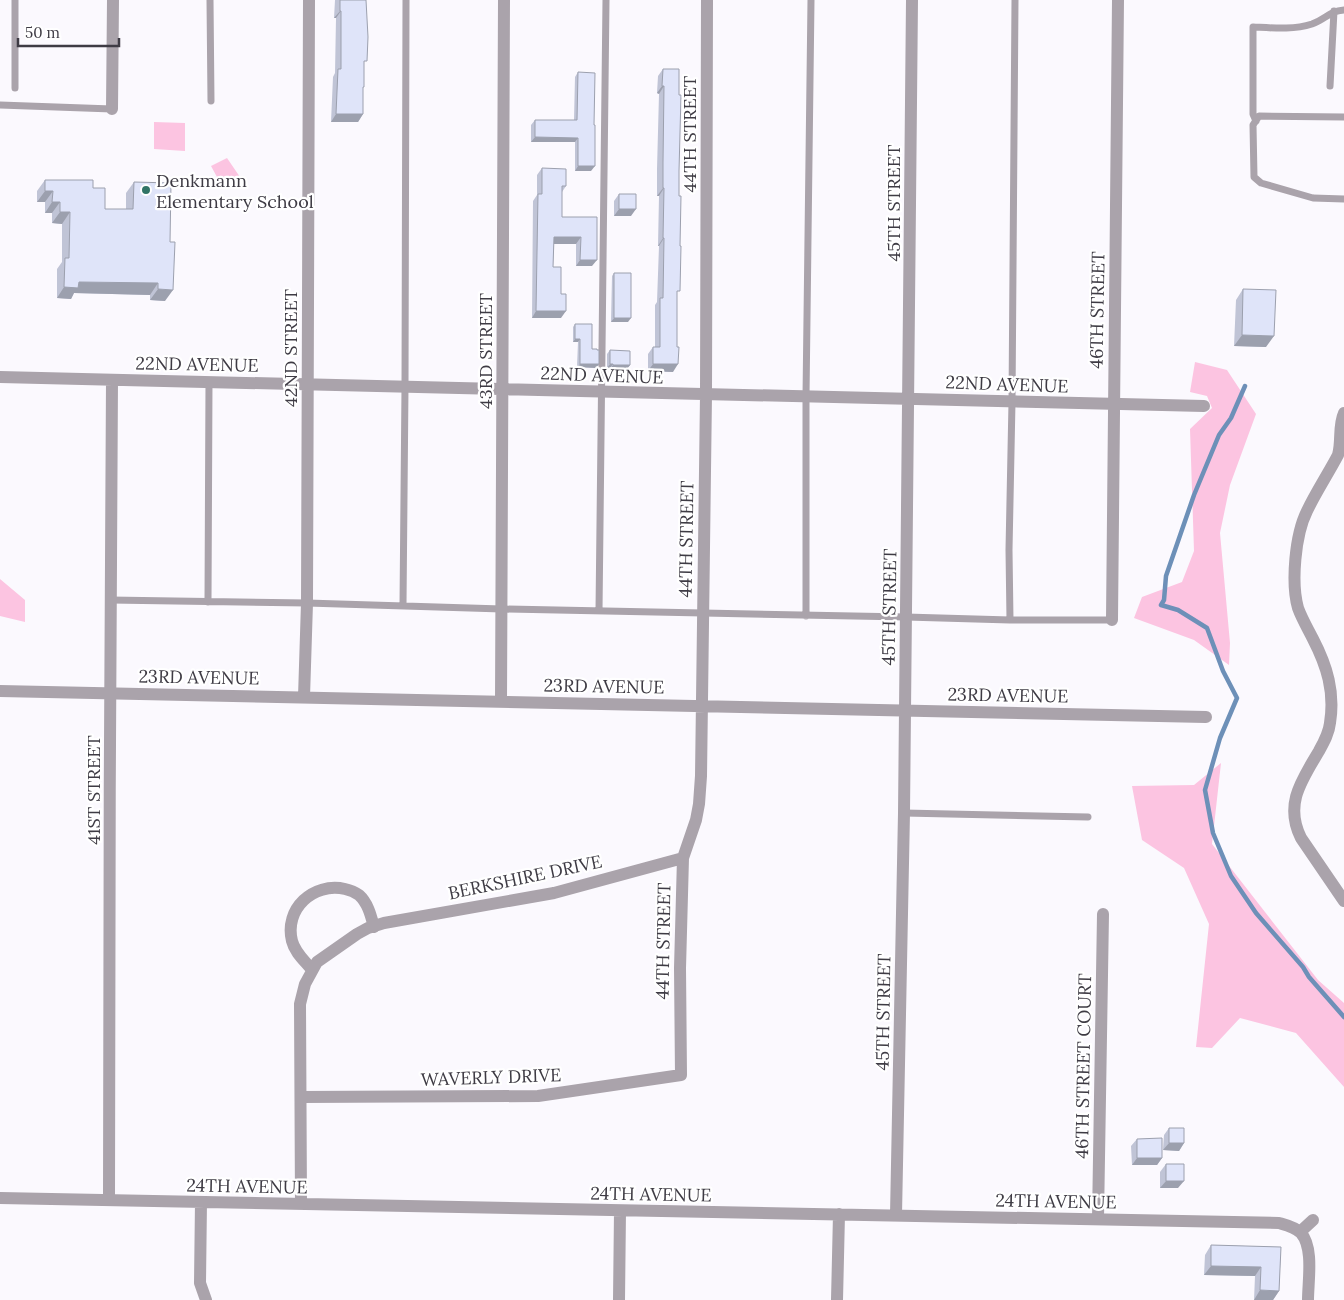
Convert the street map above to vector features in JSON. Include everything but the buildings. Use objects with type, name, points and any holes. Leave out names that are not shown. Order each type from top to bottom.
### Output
[{"type":"street","points":[[112,109],[113,0]]},
{"type":"street","name":"42ND STREET","points":[[304,697],[307,603],[309,0]]},
{"type":"street","name":"43RD STREET","points":[[501,701],[504,0]]},
{"type":"street","name":"44TH STREET","points":[[681,1075],[680,968],[683,858],[696,820],[701,776],[706,395],[707,0]]},
{"type":"street","name":"45TH STREET","points":[[896,1215],[904,813],[912,0]]},
{"type":"street","name":"46TH STREET","points":[[1112,620],[1118,0]]},
{"type":"street","name":"22ND AVENUE","points":[[0,377],[1204,406]]},
{"type":"street","name":"41ST STREET","points":[[109,1200],[112,380]]},
{"type":"street","points":[[1344,413],[1340,426],[1338,455],[1306,512],[1297,547],[1295,578],[1298,608],[1322,655],[1330,684],[1332,705],[1329,730],[1299,785],[1293,808],[1296,828],[1301,838],[1344,901]]},
{"type":"street","name":"23RD AVENUE","points":[[0,691],[1206,717]]},
{"type":"street","name":"BERKSHIRE DRIVE","points":[[301,1204],[300,1004],[305,984],[317,962],[357,934],[374,926],[554,893],[683,858]]},
{"type":"street","points":[[312,970],[297,952],[292,942],[290,930],[294,912],[301,902],[312,894],[322,889],[334,888],[353,891],[360,895],[366,904],[374,926]]},
{"type":"street","name":"46TH STREET COURT","points":[[1098,1219],[1103,914]]},
{"type":"street","name":"WAVERLY DRIVE","points":[[301,1097],[538,1096],[681,1075]]},
{"type":"street","name":"24TH AVENUE","points":[[0,1198],[1279,1223],[1291,1226],[1300,1232]]},
{"type":"street","points":[[202,1202],[200,1283],[206,1300]]},
{"type":"street","points":[[619,1300],[620,1211]]},
{"type":"street","points":[[837,1300],[839,1214]]},
{"type":"street","points":[[1308,1300],[1309,1252],[1306,1241],[1300,1232],[1313,1220]]},
{"type":"lane","points":[[15,0],[15,88]]},
{"type":"lane","points":[[210,0],[211,101]]},
{"type":"lane","points":[[403,606],[406,0]]},
{"type":"lane","points":[[599,612],[606,0]]},
{"type":"lane","points":[[806,616],[806,397],[811,0]]},
{"type":"lane","points":[[1010,620],[1009,550],[1015,0]]},
{"type":"lane","points":[[1330,86],[1334,10]]},
{"type":"lane","points":[[1256,121],[1252,114],[1253,28],[1292,28],[1312,24],[1325,18],[1334,10],[1344,10]]},
{"type":"lane","points":[[0,105],[112,109]]},
{"type":"lane","points":[[1344,117],[1260,116],[1253,125],[1254,177],[1261,183],[1313,198],[1344,198]]},
{"type":"lane","points":[[208,602],[209,382]]},
{"type":"lane","points":[[110,600],[307,603],[599,612],[1010,620],[1112,620]]},
{"type":"lane","points":[[904,813],[1088,817]]},
{"type":"shaded area","points":[[154,122],[185,123],[185,151],[154,149]]},
{"type":"shaded area","points":[[227,158],[240,177],[223,188],[211,166]]},
{"type":"shaded area","points":[[1195,362],[1227,370],[1256,414],[1230,485],[1220,533],[1230,643],[1229,665],[1194,640],[1134,618],[1142,597],[1182,582],[1194,551],[1190,429],[1212,408],[1207,396],[1190,392]]},
{"type":"shaded area","points":[[0,579],[25,600],[25,622],[0,616]]},
{"type":"shaded area","points":[[1221,763],[1212,844],[1318,980],[1344,1003],[1344,1087],[1296,1033],[1240,1018],[1212,1048],[1196,1047],[1209,924],[1184,868],[1142,840],[1132,786],[1194,785]]},
{"type":"waterway","points":[[1245,386],[1231,418],[1219,435],[1194,495],[1166,576],[1164,600],[1161,605],[1178,610],[1207,628],[1223,671],[1237,698],[1220,738],[1205,790],[1213,833],[1231,876],[1256,913],[1344,1017]]},
{"type":"place","name":"Denkmann Elementary School","points":[[146,190]]}]
